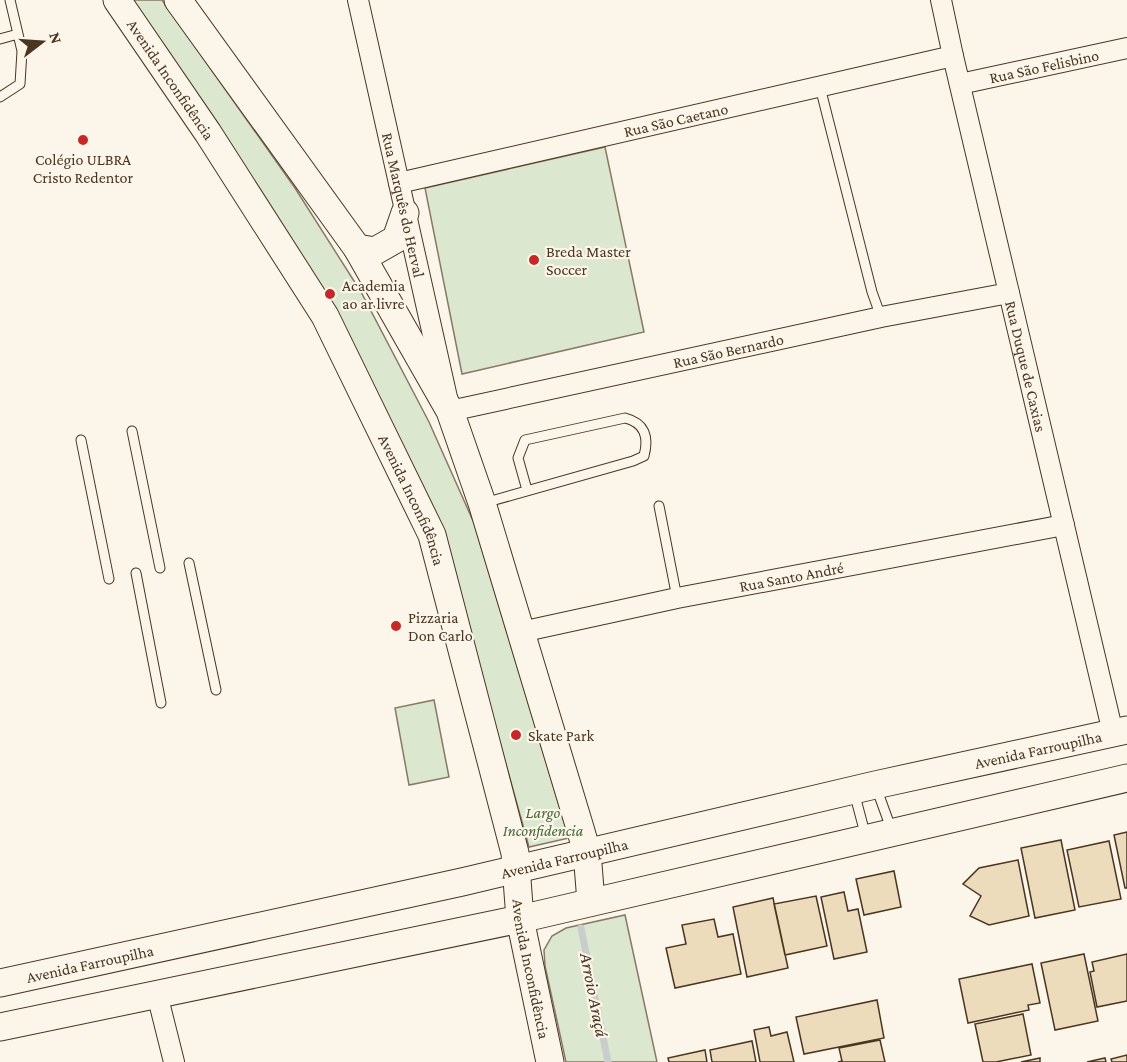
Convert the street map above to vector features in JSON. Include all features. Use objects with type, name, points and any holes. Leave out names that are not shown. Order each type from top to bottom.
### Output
[{"type":"main road","name":"Avenida Inconfidência","points":[[117,0],[208,133],[325,316],[424,514],[435,546],[515,853],[520,919],[550,1062]]},
{"type":"main road","points":[[178,0],[357,248],[450,411],[482,503],[587,852],[591,902]]},
{"type":"main road","points":[[357,248],[375,250],[396,238],[405,213]]},
{"type":"main road","name":"Avenida Farroupilha","points":[[0,983],[462,882],[1120,731]]},
{"type":"main road","points":[[0,1027],[520,919],[1127,778]]},
{"type":"main road","points":[[528,959],[532,940],[550,911]]},
{"type":"street","name":"Rua Marquês do Herval","points":[[358,0],[450,411]]},
{"type":"street","name":"Rua Duque de Caxias","points":[[941,0],[1064,525],[1120,731]]},
{"type":"street","name":"Rua São Felisbino","points":[[960,84],[1127,48]]},
{"type":"street","name":"Rua São Caetano","points":[[399,183],[953,56]]},
{"type":"street","name":"Rua São Bernardo","points":[[450,411],[881,317],[1009,293]]},
{"type":"street","name":"Rua Santo André","points":[[520,632],[677,598],[1064,525]]},
{"type":"street","points":[[157,994],[174,1062]]},
{"type":"lane","points":[[0,97],[20,84],[22,51],[10,0]]},
{"type":"lane","points":[[0,39],[18,34]]},
{"type":"lane","points":[[820,87],[872,292],[881,317]]},
{"type":"lane","points":[[482,503],[633,461],[644,456],[647,445],[644,432],[636,421],[626,418],[525,440],[518,458],[527,490]]},
{"type":"lane","points":[[132,432],[160,568]]},
{"type":"lane","points":[[81,440],[109,579]]},
{"type":"lane","points":[[659,507],[677,598]]},
{"type":"lane","points":[[189,563],[216,690]]},
{"type":"lane","points":[[136,573],[161,703]]},
{"type":"lane","points":[[865,788],[893,833]]},
{"type":"lane","points":[[865,788],[867,839]]},
{"type":"green space","name":"Largo Inconfidencia","points":[[125,0],[162,0],[295,188],[361,292],[429,422],[474,523],[569,838],[529,847],[441,531]]},
{"type":"green space","name":"Breda Master Soccer","points":[[605,147],[644,332],[462,374],[425,188]]},
{"type":"green space","points":[[434,700],[449,777],[409,785],[395,708]]},
{"type":"green space","points":[[625,915],[657,1062],[566,1062],[545,966],[544,950],[552,936],[566,928]]},
{"type":"building","points":[[1127,832],[1127,888],[1125,888],[1114,835]]},
{"type":"building","points":[[1061,840],[1075,910],[1035,918],[1021,848]]},
{"type":"building","points":[[1109,841],[1121,899],[1079,907],[1067,850]]},
{"type":"building","points":[[1018,860],[1029,916],[989,925],[970,916],[981,896],[963,884],[979,868]]},
{"type":"building","points":[[894,871],[901,907],[864,915],[856,879]]},
{"type":"building","points":[[844,892],[848,911],[858,909],[867,952],[834,959],[821,897]]},
{"type":"building","points":[[816,896],[827,946],[785,955],[774,904]]},
{"type":"building","points":[[773,898],[788,968],[747,977],[733,907]]},
{"type":"building","points":[[714,919],[718,937],[733,934],[741,974],[675,988],[666,948],[686,944],[682,925]]},
{"type":"building","points":[[1084,954],[1098,1021],[1055,1030],[1041,963]]},
{"type":"building","points":[[1127,954],[1127,1001],[1097,1007],[1090,972],[1094,971],[1092,962]]},
{"type":"building","points":[[1032,964],[1040,1003],[1028,1005],[1029,1010],[968,1023],[959,979]]},
{"type":"building","points":[[877,1000],[884,1038],[804,1054],[796,1017]]},
{"type":"building","points":[[1023,1014],[1031,1055],[996,1062],[983,1062],[975,1024]]},
{"type":"building","points":[[769,1027],[771,1036],[787,1032],[794,1062],[760,1062],[754,1030]]},
{"type":"building","points":[[880,1040],[885,1062],[838,1062],[842,1061],[839,1048]]},
{"type":"building","points":[[752,1041],[756,1062],[712,1062],[710,1050]]},
{"type":"building","points":[[705,1050],[707,1062],[669,1062],[668,1058]]},
{"type":"building","points":[[1127,1055],[1127,1062],[1112,1062],[1111,1059]]},
{"type":"building","points":[[1040,1058],[1040,1062],[1021,1062]]},
{"type":"building","points":[[1105,1058],[1106,1062],[1087,1062]]},
{"type":"waterway","name":"Arroio Araçá","points":[[581,928],[608,1062]]},
{"type":"place","name":"Colégio ULBRA Cristo Redentor","points":[[83,140]]},
{"type":"place","name":"Breda Master Soccer","points":[[534,260]]},
{"type":"place","name":"Academia ao ar livre","points":[[330,294]]},
{"type":"place","name":"Pizzaria Don Carlo","points":[[396,626]]},
{"type":"place","name":"Skate Park","points":[[516,735]]}]
